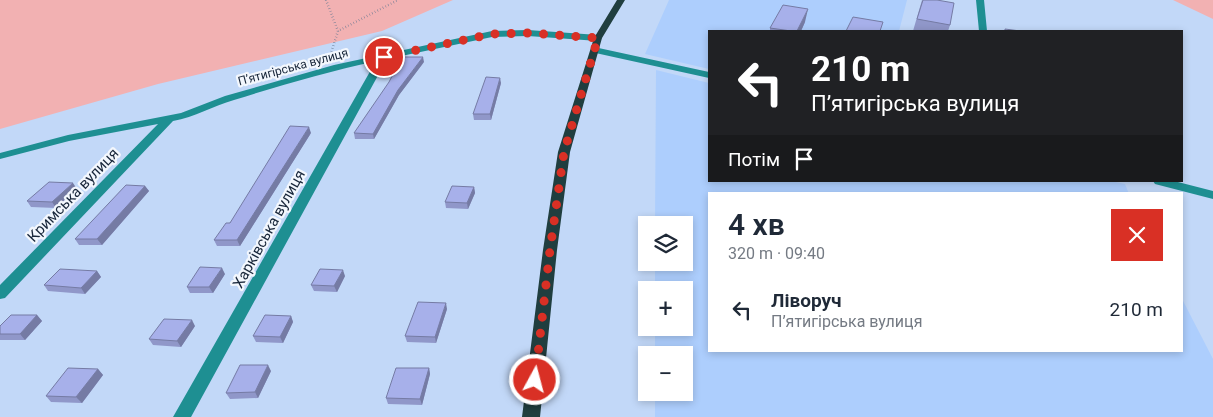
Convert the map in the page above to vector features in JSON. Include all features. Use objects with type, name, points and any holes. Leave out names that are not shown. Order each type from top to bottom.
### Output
[{"type":"main road","points":[[531,417],[550,250],[564,152],[596,44],[620,0]]},
{"type":"street","points":[[980,0],[983,30]]},
{"type":"street","name":"П’ятигірська вулиця","points":[[0,156],[68,138],[184,116],[228,98],[340,66],[492,34],[528,33],[596,44],[708,75]]},
{"type":"street","name":"Харківська вулиця","points":[[182,417],[384,57]]},
{"type":"street","name":"Кримська вулиця","points":[[0,294],[170,118]]},
{"type":"street","points":[[1163,182],[1213,195]]},
{"type":"path","points":[[326,0],[338,31],[331,53],[340,66]]},
{"type":"path","points":[[338,31],[398,0]]},
{"type":"shaded area","points":[[0,0],[453,0],[382,31],[158,84],[0,129]]},
{"type":"shaded area","points":[[669,0],[907,0],[899,30],[708,30],[708,69],[645,54]]},
{"type":"shaded area","points":[[1173,0],[1213,0],[1213,19]]},
{"type":"shaded area","points":[[656,70],[708,83],[708,182],[1116,182],[1125,184],[1128,192],[708,192],[708,352],[1183,352],[1183,301],[1213,359],[1213,417],[655,417],[655,401],[693,401],[693,346],[655,346],[655,336],[693,336],[693,281],[655,281],[655,271],[693,271],[693,216],[655,216]]},
{"type":"building","points":[[923,0],[954,3],[950,25],[917,19]]},
{"type":"building","points":[[783,5],[808,9],[798,30],[770,28]]},
{"type":"building","points":[[853,17],[883,22],[880,30],[846,30]]},
{"type":"building","points":[[402,57],[423,57],[398,90],[373,134],[354,133],[389,82]]},
{"type":"building","points":[[486,77],[500,78],[490,114],[473,114]]},
{"type":"building","points":[[290,126],[309,127],[237,240],[214,240],[226,223],[230,223]]},
{"type":"building","points":[[49,182],[73,183],[52,202],[27,201]]},
{"type":"building","points":[[126,185],[145,186],[97,239],[75,239]]},
{"type":"building","points":[[452,186],[474,187],[467,203],[445,202]]},
{"type":"building","points":[[200,267],[222,268],[209,287],[187,287]]},
{"type":"building","points":[[60,269],[97,271],[81,288],[44,285]]},
{"type":"building","points":[[320,269],[343,270],[334,286],[311,285]]},
{"type":"building","points":[[418,302],[446,303],[435,337],[405,336]]},
{"type":"building","points":[[11,315],[37,315],[20,334],[0,334],[0,326]]},
{"type":"building","points":[[265,315],[291,316],[280,337],[253,336]]},
{"type":"building","points":[[164,319],[192,320],[177,341],[149,339]]},
{"type":"building","points":[[240,365],[268,365],[255,392],[226,393]]},
{"type":"building","points":[[68,368],[98,369],[76,397],[46,396]]},
{"type":"building","points":[[396,368],[429,368],[420,399],[386,398]]},
{"type":"route","points":[[384,57],[492,34],[528,33],[598,38],[564,152],[550,250],[535,380]]}]
